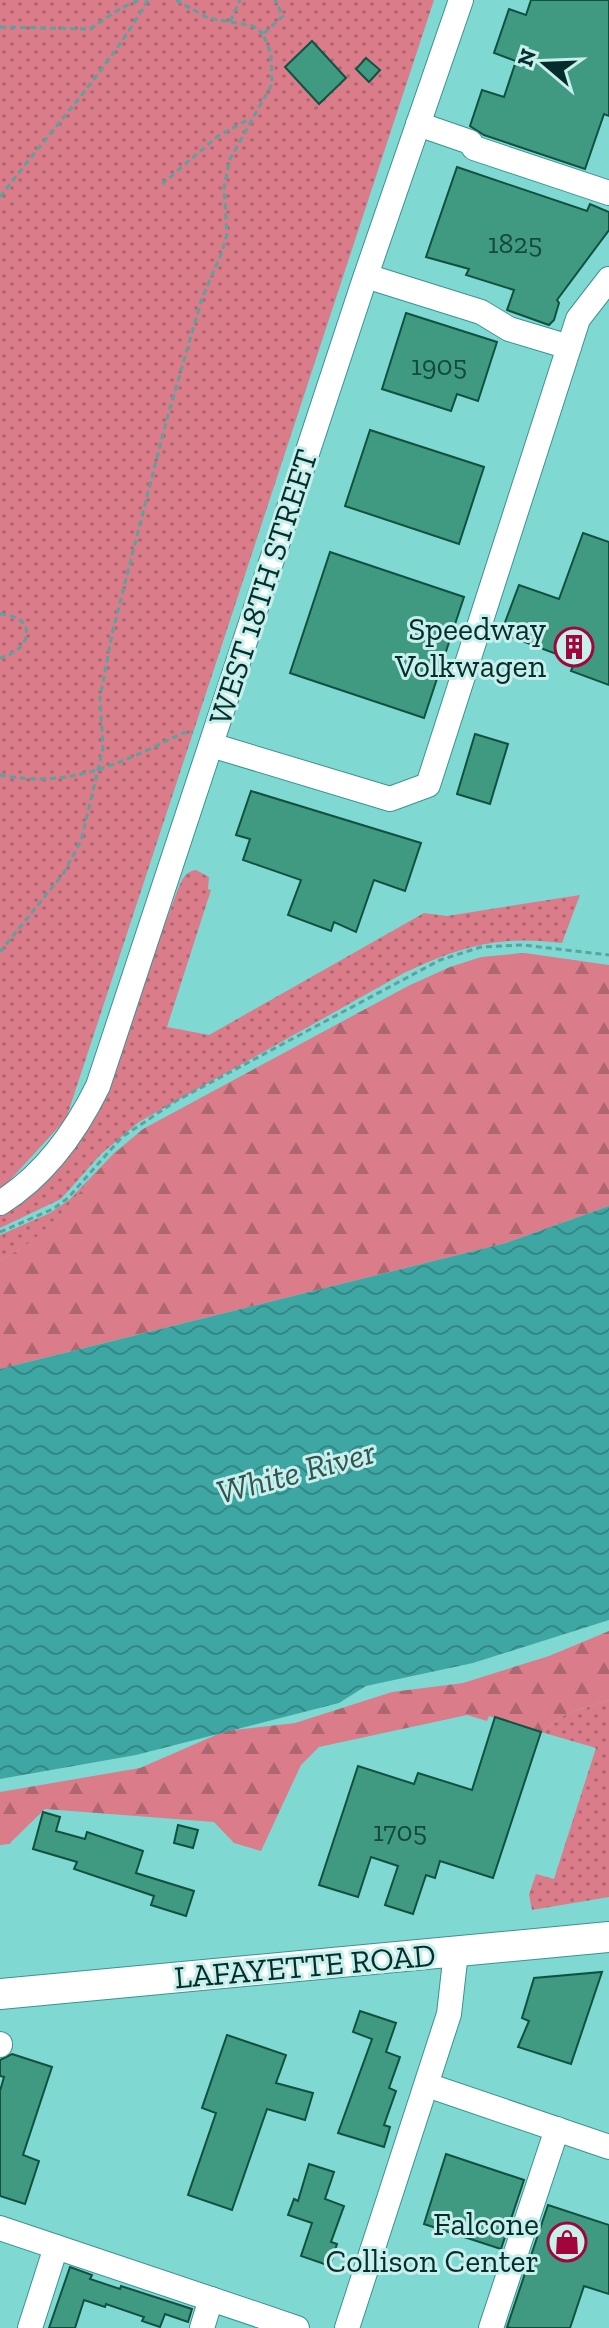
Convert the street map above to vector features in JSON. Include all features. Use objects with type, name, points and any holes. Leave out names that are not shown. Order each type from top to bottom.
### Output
[{"type":"main road","name":"LAFAYETTE ROAD","points":[[0,1994],[608,1937]]},
{"type":"street","name":"WEST 18TH STREET","points":[[0,1203],[46,1164],[78,1124],[98,1086],[366,276],[461,0]]},
{"type":"street","points":[[418,124],[470,142],[474,148],[609,193]]},
{"type":"street","points":[[366,276],[481,312],[509,329],[569,347]]},
{"type":"street","points":[[214,737],[390,799],[428,785],[578,319],[609,279]]},
{"type":"street","points":[[347,2328],[452,2003],[456,1952]]},
{"type":"street","points":[[427,2085],[609,2147]]},
{"type":"street","points":[[491,2328],[557,2129]]},
{"type":"street","points":[[0,2228],[297,2328]]},
{"type":"street","points":[[30,2328],[56,2247]]},
{"type":"street","points":[[202,2328],[211,2299]]},
{"type":"path","points":[[1,28],[90,29],[121,8],[140,0]]},
{"type":"path","points":[[0,197],[76,105],[125,39],[148,0]]},
{"type":"path","points":[[0,952],[54,885],[81,841],[103,749],[100,698],[112,634],[166,422],[202,298],[227,234],[224,187],[230,159],[272,84],[271,54],[263,34],[253,26],[208,18],[176,0]]},
{"type":"path","points":[[230,21],[240,0]]},
{"type":"path","points":[[263,34],[283,16],[275,0]]},
{"type":"path","points":[[162,184],[218,136],[252,117]]},
{"type":"path","points":[[0,614],[18,617],[27,630],[21,648],[12,655],[0,658]]},
{"type":"path","points":[[0,775],[60,778],[96,772],[183,733],[214,737]]},
{"type":"path","points":[[0,1232],[53,1209],[68,1198],[122,1137],[176,1101],[440,960],[481,947],[523,945],[609,955]]},
{"type":"green space","points":[[0,0],[434,0],[66,1119],[0,1191]]},
{"type":"green space","points":[[196,870],[209,877],[208,889],[211,890],[167,1027],[209,1035],[424,913],[447,916],[580,895],[562,943],[519,941],[481,945],[404,973],[139,1122],[101,1154],[61,1199],[0,1228],[0,1213],[38,1188],[150,964],[181,882],[187,874]]},
{"type":"green space","points":[[525,953],[609,965],[609,1206],[506,1243],[0,1369],[0,1260],[47,1228],[110,1158],[143,1129],[408,986],[481,957]]},
{"type":"green space","points":[[143,1129],[110,1158],[33,1241],[0,1260],[0,1235],[50,1213],[69,1200],[113,1154]]},
{"type":"green space","points":[[609,1631],[609,1700],[566,1714],[541,1732],[489,1716],[487,1721],[467,1715],[319,1747],[301,1765],[261,1851],[234,1843],[214,1822],[45,1809],[9,1844],[0,1845],[0,1792],[140,1768],[225,1731],[295,1723],[392,1692],[463,1683],[549,1656]]},
{"type":"green space","points":[[609,1700],[609,1897],[532,1910],[529,1894],[536,1874],[554,1879],[596,1748],[541,1732],[566,1714]]},
{"type":"water","name":"White River","points":[[609,1206],[609,1620],[473,1663],[366,1686],[339,1703],[136,1755],[0,1779],[0,1369],[506,1243]]},
{"type":"building","points":[[531,0],[609,0],[609,116],[604,114],[585,169],[484,135],[470,126],[482,90],[504,97],[516,61],[494,53],[509,9],[526,15]]},
{"type":"building","points":[[312,41],[346,78],[319,104],[285,67]]},
{"type":"building","points":[[366,58],[380,70],[369,82],[356,69]]},
{"type":"building","points":[[457,167],[587,211],[590,204],[609,212],[609,230],[557,300],[559,303],[554,320],[549,325],[507,310],[514,290],[466,275],[469,269],[426,257]]},
{"type":"building","points":[[406,313],[497,342],[478,401],[457,394],[451,411],[382,389]]},
{"type":"building","points":[[370,430],[484,467],[459,544],[345,506]]},
{"type":"building","name":"Speedway Volkwagen","points":[[583,533],[609,542],[609,685],[571,671],[575,661],[501,633],[519,585],[559,599]]},
{"type":"building","points":[[330,552],[464,597],[424,718],[290,673]]},
{"type":"building","points":[[475,734],[508,744],[490,804],[457,794]]},
{"type":"building","points":[[251,791],[421,843],[405,891],[374,880],[356,932],[334,922],[331,931],[288,915],[301,880],[243,860],[250,839],[236,835]]},
{"type":"building","points":[[495,1717],[541,1732],[493,1878],[440,1861],[435,1878],[426,1875],[413,1914],[385,1905],[398,1866],[371,1857],[358,1897],[319,1885],[358,1766],[414,1784],[418,1773],[472,1790]]},
{"type":"building","points":[[43,1812],[60,1817],[56,1831],[85,1839],[87,1832],[143,1851],[136,1873],[194,1891],[186,1916],[151,1905],[154,1896],[74,1869],[77,1862],[33,1849]]},
{"type":"building","points":[[178,1825],[198,1830],[193,1848],[174,1843]]},
{"type":"building","points":[[602,1972],[571,2064],[518,2047],[529,2021],[522,2018],[534,1978]]},
{"type":"building","points":[[360,2011],[396,2023],[386,2052],[400,2057],[389,2088],[396,2091],[384,2125],[390,2127],[384,2147],[338,2133],[372,2039],[353,2032]]},
{"type":"building","points":[[227,2035],[286,2055],[276,2083],[313,2093],[305,2120],[267,2109],[232,2210],[188,2195],[216,2113],[202,2108]]},
{"type":"building","points":[[12,2054],[52,2067],[23,2155],[39,2161],[25,2204],[0,2196],[0,2091],[4,2077],[0,2076],[0,2060]]},
{"type":"building","points":[[446,2154],[524,2180],[501,2249],[424,2224]]},
{"type":"building","points":[[309,2164],[334,2172],[325,2199],[344,2206],[331,2242],[337,2244],[330,2266],[301,2256],[312,2223],[288,2215],[294,2199],[298,2201]]},
{"type":"building","points":[[548,2205],[609,2225],[609,2294],[584,2286],[570,2328],[507,2327]]},
{"type":"building","points":[[70,2267],[92,2275],[90,2279],[192,2309],[188,2322],[165,2314],[160,2327],[142,2321],[144,2317],[84,2300],[75,2328],[49,2328]]},
{"type":"place","name":"Speedway Volkwagen","points":[[574,647]]},
{"type":"place","name":"Falcone Collison Center","points":[[567,2242]]}]
